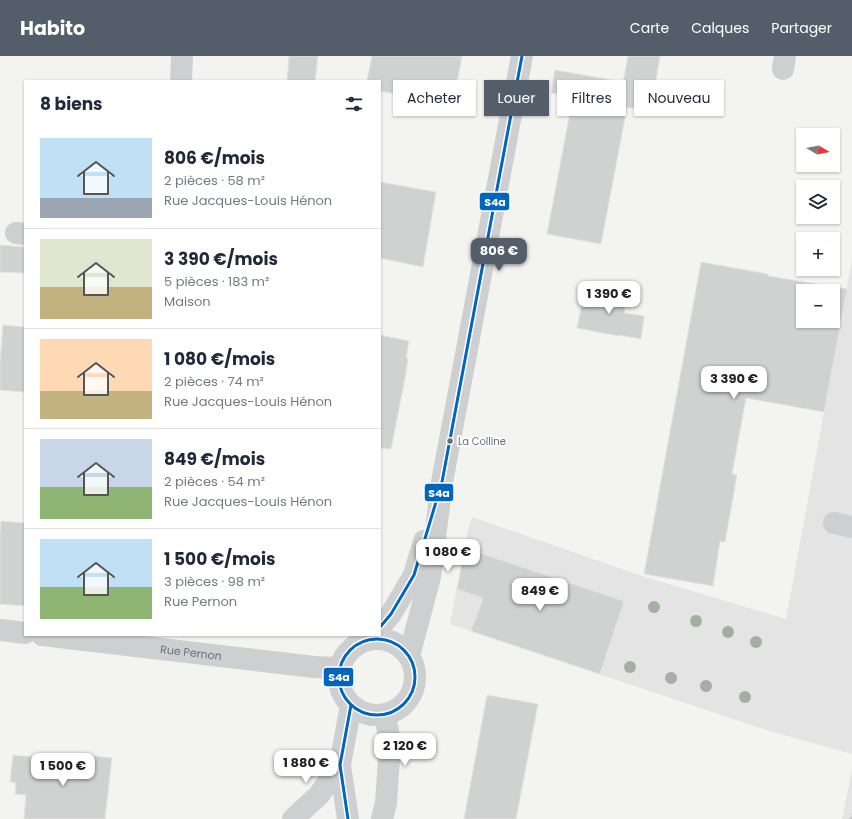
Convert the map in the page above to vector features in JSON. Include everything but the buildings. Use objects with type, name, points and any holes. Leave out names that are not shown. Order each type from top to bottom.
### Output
[{"type":"street","points":[[181,80],[182,56]]},
{"type":"street","points":[[410,656],[430,577],[442,482],[522,56]]},
{"type":"street","points":[[381,626],[391,614],[414,575],[442,482]]},
{"type":"street","points":[[0,630],[24,633]]},
{"type":"street","name":"Rue Pernon","points":[[50,636],[314,667],[339,668]]},
{"type":"street","points":[[370,636],[350,649],[343,658],[339,668],[338,678],[344,698],[351,705],[361,712],[373,715],[385,715],[396,710],[405,703],[411,694],[415,683],[415,671],[410,656],[402,648],[393,641],[378,636]]},
{"type":"street","points":[[348,819],[340,765],[351,705]]},
{"type":"street","points":[[382,819],[386,802],[390,743],[385,715]]},
{"type":"street","points":[[293,819],[319,795],[340,765]]},
{"type":"path","points":[[851,819],[852,814]]},
{"type":"shaded area","points":[[852,260],[852,754],[766,730],[450,624],[472,517],[645,577],[786,619]]},
{"type":"shaded area","points":[[852,770],[852,819],[842,819]]},
{"type":"transit line","name":"S4a","points":[[381,626],[391,614],[414,575],[442,482],[522,56]]},
{"type":"transit line","name":"S4a","points":[[370,639],[384,639],[398,645],[409,656],[415,670],[415,677],[415,684],[412,692],[404,704],[398,709],[384,715],[370,715],[356,709],[345,698],[339,684],[339,670],[345,656],[356,645],[370,639]]},
{"type":"transit line","name":"S4a","points":[[348,819],[340,765],[351,705]]},
{"type":"place","name":"La Colline","points":[[450,441]]}]
